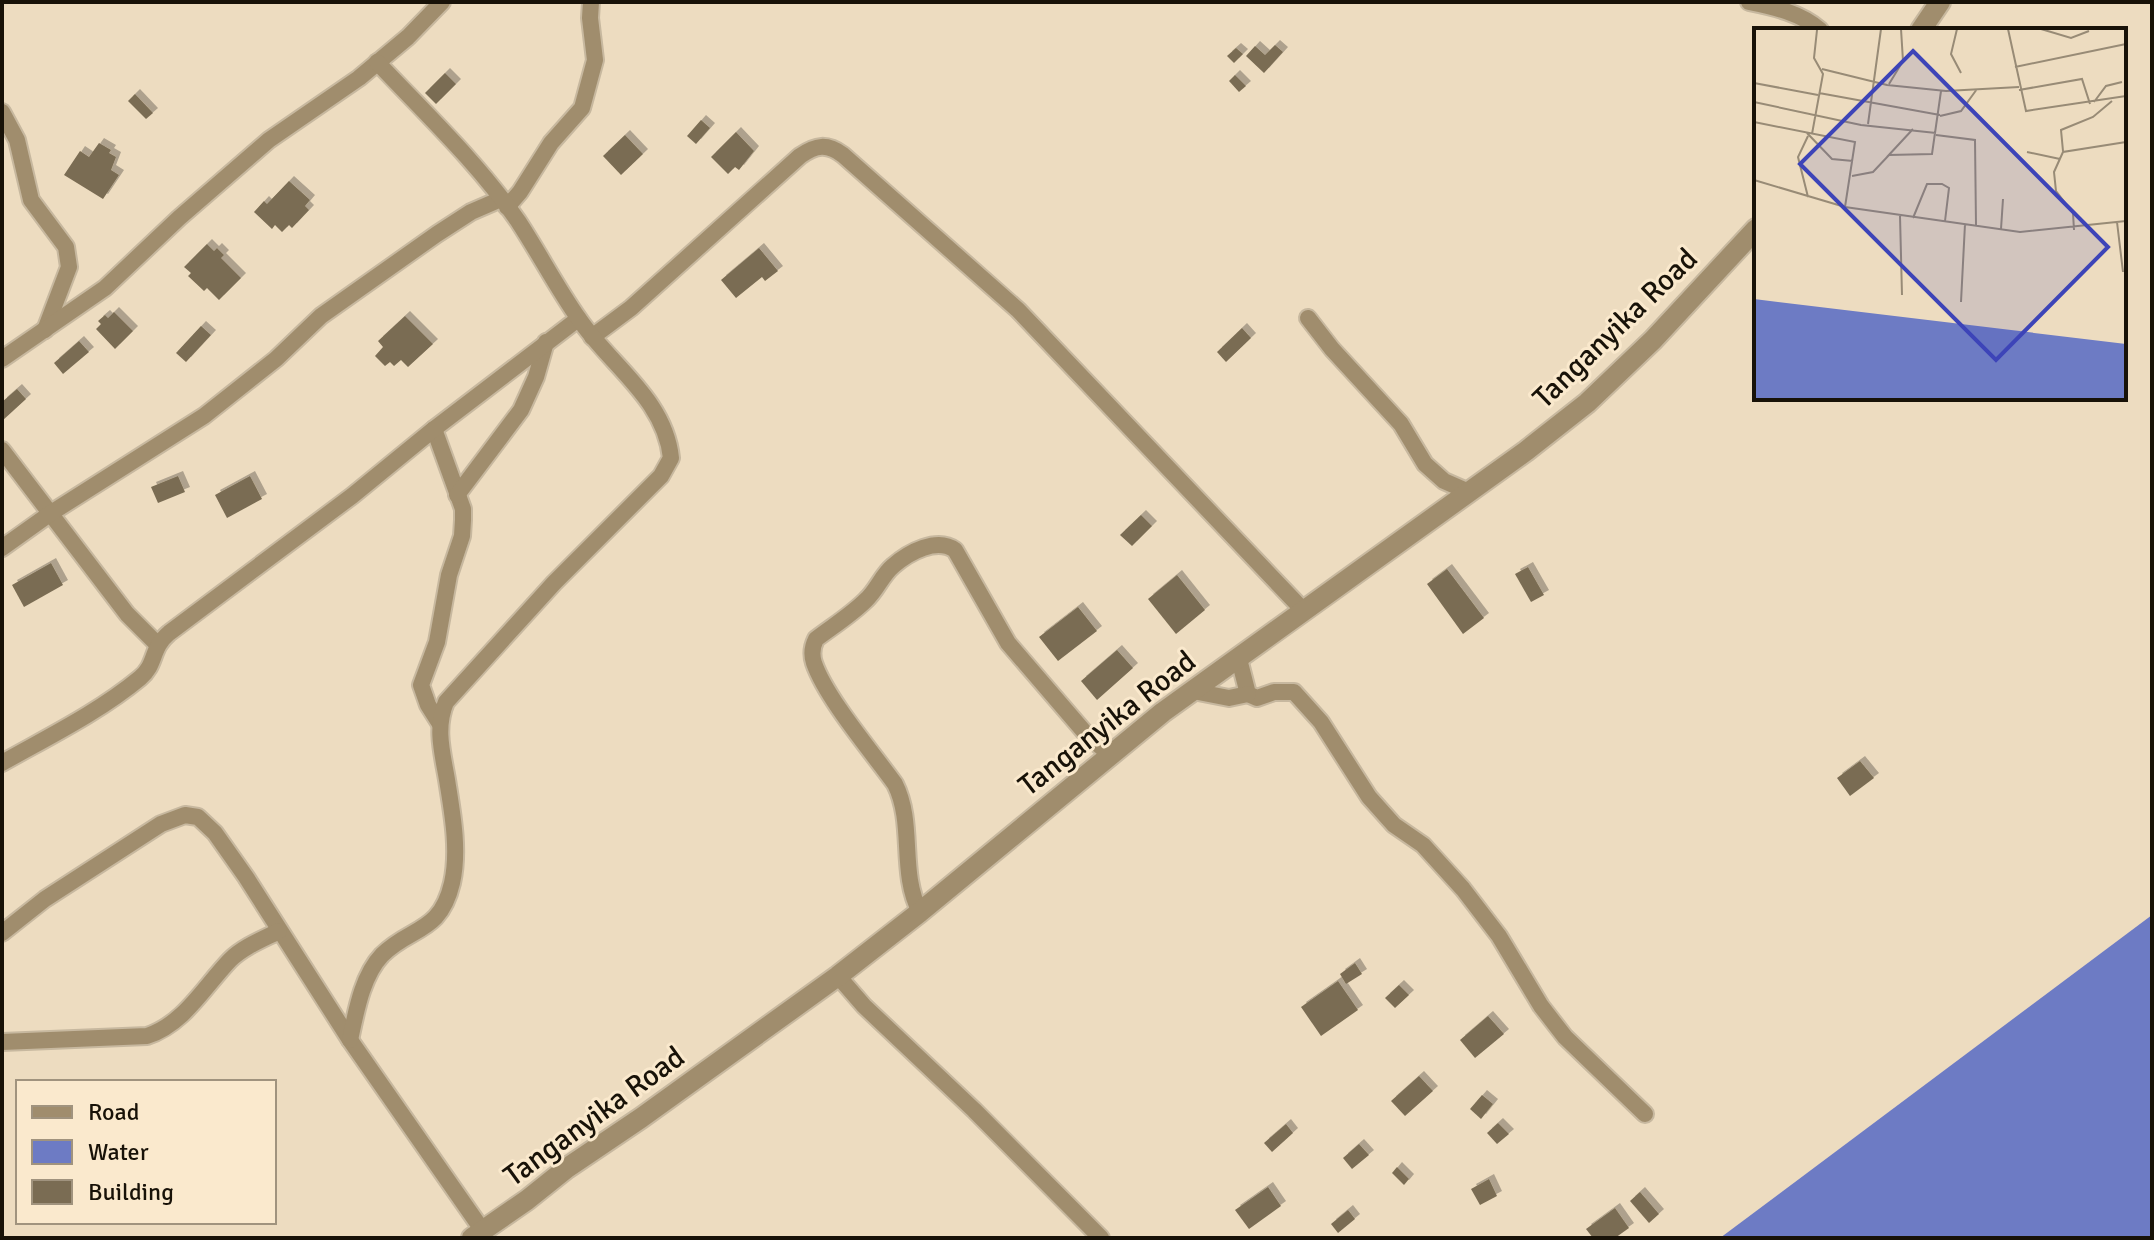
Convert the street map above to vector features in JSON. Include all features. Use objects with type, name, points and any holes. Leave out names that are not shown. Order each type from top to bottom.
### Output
[{"type":"street","points":[[2,359],[121,275],[179,218],[269,140],[359,78],[408,37],[442,2]]},
{"type":"street","points":[[2,548],[51,513],[213,410],[276,359],[321,316],[437,234],[471,212],[504,203],[520,192],[551,143],[582,108],[595,60],[591,2]]},
{"type":"street","points":[[1749,2],[1780,9],[1818,28]]},
{"type":"street","points":[[1922,28],[1940,2]]},
{"type":"street","points":[[350,1040],[370,972],[390,948],[432,921],[440,911],[451,884],[455,865],[454,829],[440,724],[446,702],[595,540],[661,476],[671,458],[667,436],[655,410],[578,319],[504,203],[377,62]]},
{"type":"street","points":[[2,112],[17,140],[31,200],[61,239],[69,257],[69,267],[45,330]]},
{"type":"street","points":[[592,337],[631,308],[800,156],[821,145],[829,147],[843,155],[1018,310],[1303,610]]},
{"type":"street","name":"Tanganyika Road","points":[[477,1234],[838,976],[1163,712],[1469,492],[1587,403],[1653,340],[1754,231]]},
{"type":"street","points":[[1308,318],[1332,349],[1401,424],[1425,464],[1444,481],[1469,492]]},
{"type":"street","points":[[2,763],[77,720],[142,677],[151,665],[157,644],[578,319]]},
{"type":"street","points":[[457,495],[521,410],[536,377],[546,342]]},
{"type":"street","points":[[434,429],[463,509],[462,536],[449,575],[437,642],[421,685],[428,705],[440,724]]},
{"type":"street","points":[[2,450],[127,614],[157,644]]},
{"type":"street","points":[[920,912],[910,886],[904,801],[824,682],[812,654],[816,639],[874,594],[892,566],[908,555],[936,544],[946,544],[955,550],[1008,643],[1087,735],[1112,756]]},
{"type":"street","points":[[1239,659],[1248,694]]},
{"type":"street","points":[[1193,691],[1229,698],[1248,694],[1257,698],[1274,692],[1294,692],[1308,705],[1369,797],[1394,825],[1423,845],[1463,889],[1499,936],[1541,1006],[1565,1037],[1645,1114]]},
{"type":"street","points":[[2,933],[45,899],[161,824],[193,815],[215,833],[246,877],[477,1234]]},
{"type":"street","points":[[2,1042],[147,1036],[164,1031],[212,983],[232,958],[279,931]]},
{"type":"street","points":[[838,976],[864,1006],[974,1110],[1101,1238]]},
{"type":"water","points":[[2152,915],[2152,1238],[1720,1238]]},
{"type":"building","points":[[1275,45],[1283,52],[1264,73],[1246,56],[1255,46],[1265,55]]},
{"type":"building","points":[[1236,48],[1243,54],[1234,63],[1227,56]]},
{"type":"building","points":[[445,73],[456,84],[436,104],[425,93]]},
{"type":"building","points":[[1235,75],[1246,86],[1239,92],[1229,81]]},
{"type":"building","points":[[135,94],[153,113],[146,119],[128,101]]},
{"type":"building","points":[[701,120],[710,128],[696,144],[687,136]]},
{"type":"building","points":[[736,132],[754,151],[739,170],[735,167],[728,174],[711,157]]},
{"type":"building","points":[[625,135],[643,154],[621,175],[603,156]]},
{"type":"building","points":[[99,143],[116,157],[111,170],[119,175],[103,199],[64,175],[80,151],[89,157]]},
{"type":"building","points":[[289,181],[310,200],[305,206],[309,210],[292,228],[289,225],[282,232],[275,225],[272,229],[254,212],[264,201],[267,204]]},
{"type":"building","points":[[207,244],[224,255],[221,258],[241,278],[219,300],[188,276],[191,273],[184,267]]},
{"type":"building","points":[[759,248],[778,271],[765,281],[762,277],[736,298],[721,280]]},
{"type":"building","points":[[114,312],[133,331],[115,349],[96,329],[101,324],[98,321]]},
{"type":"building","points":[[405,316],[433,344],[408,367],[401,360],[394,366],[390,362],[385,366],[375,356],[383,347],[378,341]]},
{"type":"building","points":[[201,326],[211,335],[186,362],[176,353]]},
{"type":"building","points":[[1242,328],[1251,338],[1226,362],[1217,352]]},
{"type":"building","points":[[79,341],[89,352],[63,374],[54,363]]},
{"type":"building","points":[[17,389],[26,399],[2,421],[2,402]]},
{"type":"building","points":[[178,476],[185,492],[158,503],[151,487]]},
{"type":"building","points":[[250,476],[262,499],[227,518],[215,495]]},
{"type":"building","points":[[1141,515],[1152,526],[1132,546],[1120,535]]},
{"type":"building","points":[[51,563],[63,585],[24,607],[12,585]]},
{"type":"building","points":[[1528,567],[1544,595],[1531,602],[1515,574]]},
{"type":"building","points":[[1447,569],[1484,618],[1463,634],[1427,584]]},
{"type":"building","points":[[1177,575],[1205,610],[1176,634],[1148,599]]},
{"type":"building","points":[[1078,607],[1097,631],[1058,661],[1039,637]]},
{"type":"building","points":[[1117,650],[1133,668],[1097,700],[1081,681]]},
{"type":"building","points":[[1860,761],[1874,778],[1850,796],[1837,778]]},
{"type":"building","points":[[1355,963],[1362,974],[1346,984],[1340,974]]},
{"type":"building","points":[[1338,981],[1358,1010],[1321,1036],[1301,1007]]},
{"type":"building","points":[[1399,985],[1409,995],[1395,1008],[1385,998]]},
{"type":"building","points":[[1488,1016],[1504,1034],[1475,1058],[1460,1040]]},
{"type":"building","points":[[1419,1076],[1433,1091],[1405,1116],[1391,1101]]},
{"type":"building","points":[[1482,1095],[1493,1104],[1481,1119],[1470,1109]]},
{"type":"building","points":[[1498,1123],[1509,1134],[1497,1144],[1487,1133]]},
{"type":"building","points":[[1286,1124],[1293,1133],[1272,1152],[1264,1143]]},
{"type":"building","points":[[1359,1144],[1369,1155],[1352,1169],[1343,1158]]},
{"type":"building","points":[[1397,1167],[1409,1179],[1404,1185],[1392,1173]]},
{"type":"building","points":[[1489,1179],[1497,1196],[1480,1205],[1471,1189]]},
{"type":"building","points":[[1268,1187],[1281,1206],[1249,1229],[1235,1210]]},
{"type":"building","points":[[1640,1192],[1659,1214],[1649,1223],[1630,1201]]},
{"type":"building","points":[[1615,1208],[1629,1228],[1615,1238],[1593,1238],[1586,1229]]},
{"type":"building","points":[[1348,1210],[1355,1219],[1338,1233],[1331,1224]]}]
